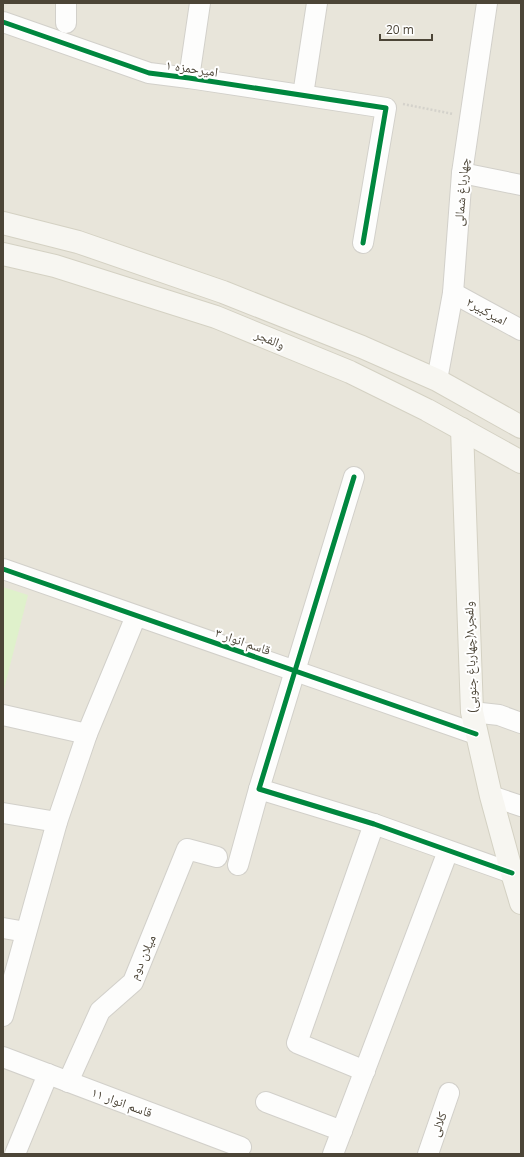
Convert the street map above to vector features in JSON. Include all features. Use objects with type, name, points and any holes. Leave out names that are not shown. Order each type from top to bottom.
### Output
[{"type":"main road","name":"والفجر","points":[[3,223],[78,242],[223,292],[362,347],[437,380],[521,427]]},
{"type":"main road","name":"والفجر","points":[[3,254],[55,266],[216,317],[350,372],[427,410],[521,462]]},
{"type":"main road","name":"ولفجر۸(چهارباغ جنوبی)","points":[[462,429],[472,712],[491,796],[521,903]]},
{"type":"street","points":[[66,3],[66,23]]},
{"type":"street","points":[[190,78],[200,3]]},
{"type":"street","points":[[303,95],[317,3]]},
{"type":"street","name":"چهارباغ شمالی","points":[[437,380],[453,293],[462,173],[487,3]]},
{"type":"street","name":"امیرحمزه ۱","points":[[3,22],[149,73],[386,108]]},
{"type":"street","points":[[363,243],[386,108]]},
{"type":"street","points":[[462,173],[521,185]]},
{"type":"street","name":"امیرکبیر۲","points":[[453,293],[521,330]]},
{"type":"street","points":[[238,865],[258,789],[354,477]]},
{"type":"street","name":"قاسم انوار ۳","points":[[3,569],[476,734]]},
{"type":"street","points":[[3,1016],[57,822],[87,734],[136,616]]},
{"type":"street","points":[[472,712],[499,715],[521,723]]},
{"type":"street","points":[[3,714],[87,734]]},
{"type":"street","points":[[258,789],[374,824],[448,852],[512,873]]},
{"type":"street","points":[[491,796],[521,806]]},
{"type":"street","points":[[3,813],[57,822]]},
{"type":"street","points":[[365,1071],[297,1043],[374,824]]},
{"type":"street","name":"میلان دوم","points":[[68,1082],[100,1010],[133,982],[187,849],[217,857]]},
{"type":"street","points":[[333,1154],[448,852]]},
{"type":"street","points":[[3,928],[26,932]]},
{"type":"street","name":"قاسم انوار ۱۱","points":[[3,1057],[241,1147]]},
{"type":"street","points":[[15,1154],[48,1074]]},
{"type":"street","name":"کلالی","points":[[428,1154],[449,1093]]},
{"type":"street","points":[[266,1102],[342,1131]]},
{"type":"path","points":[[386,108],[398,103],[470,117]]},
{"type":"shaded area","points":[[3,3],[521,3],[521,1154],[3,1154]]},
{"type":"green space","points":[[3,587],[28,595],[3,693]]},
{"type":"cycle path","points":[[3,22],[149,73],[386,108],[363,243]]},
{"type":"cycle path","points":[[354,477],[259,789],[374,824],[512,873]]},
{"type":"cycle path","points":[[3,569],[476,734]]}]
